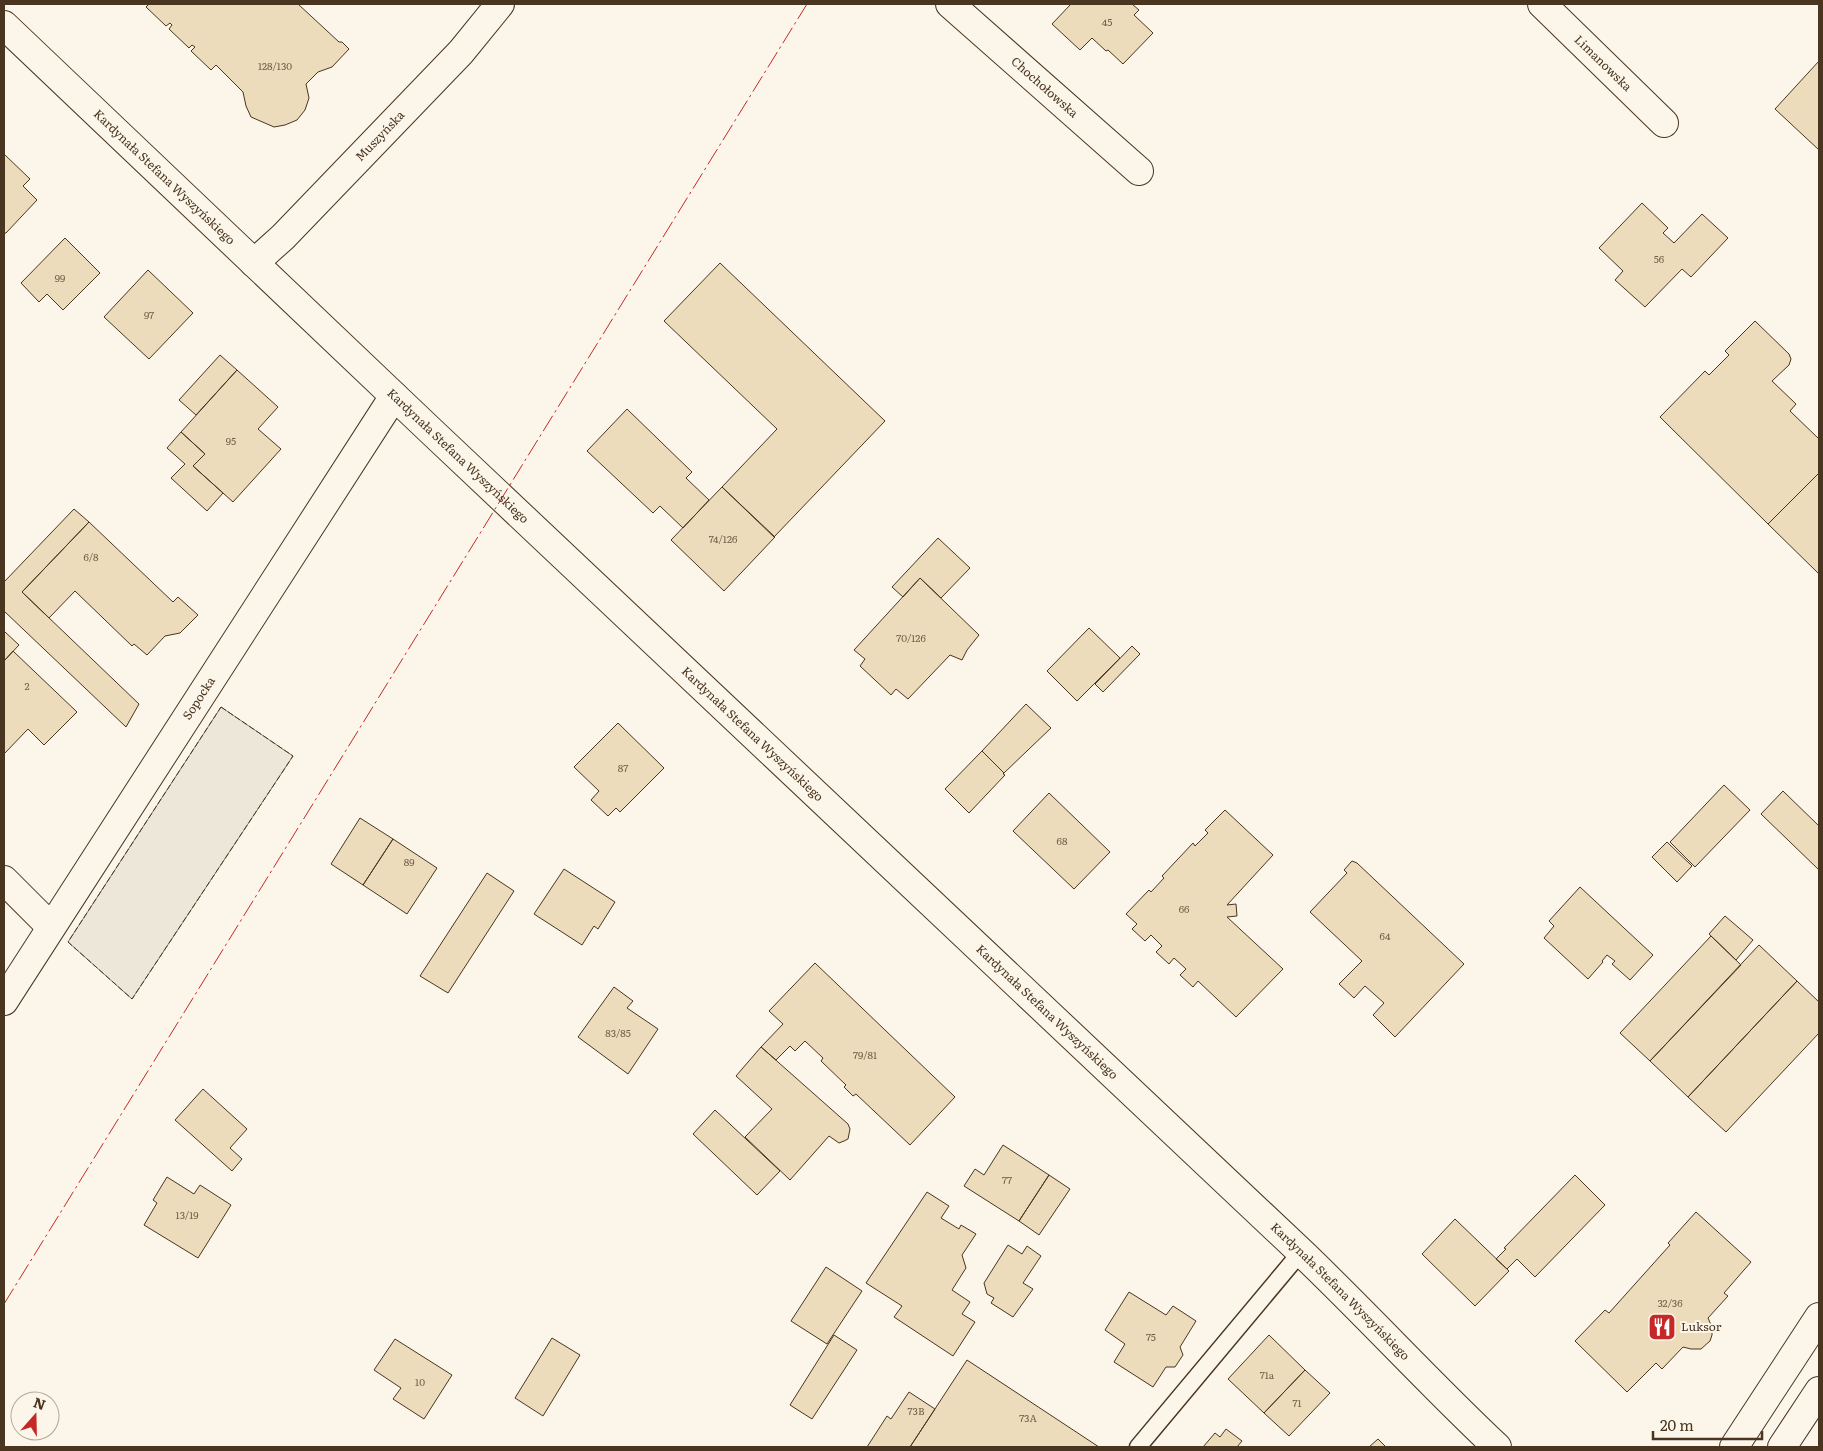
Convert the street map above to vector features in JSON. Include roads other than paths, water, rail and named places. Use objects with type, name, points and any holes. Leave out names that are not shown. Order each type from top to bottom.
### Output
[{"type":"street","name":"Muszyńska","points":[[254,263],[283,238],[454,59],[500,4]]},
{"type":"street","name":"Chochołowska","points":[[950,4],[1138,171]]},
{"type":"street","name":"Limanowska","points":[[1542,4],[1664,123]]},
{"type":"street","name":"Kardynała Stefana Wyszyńskiego","points":[[4,25],[1301,1252],[1497,1447]]},
{"type":"street","name":"Sopocka","points":[[4,1001],[394,396]]},
{"type":"street","points":[[4,880],[51,927]]},
{"type":"street","points":[[1734,1447],[1819,1318]]},
{"type":"street","points":[[1782,1447],[1819,1392]]},
{"type":"lane","points":[[1138,1447],[1301,1252]]},
{"type":"place","name":"Luksor","points":[[1662,1327]]}]
